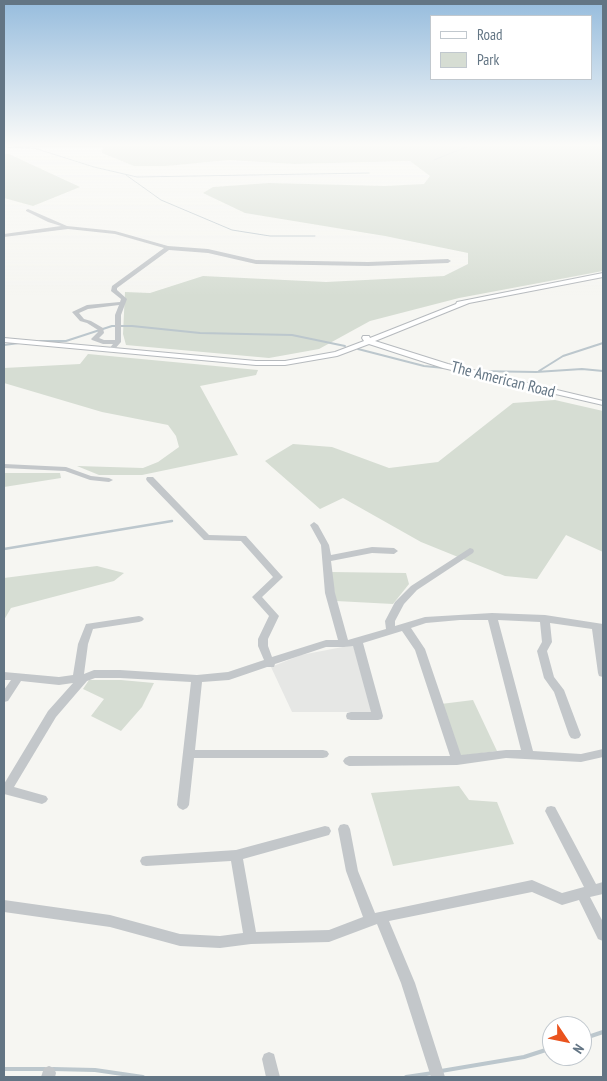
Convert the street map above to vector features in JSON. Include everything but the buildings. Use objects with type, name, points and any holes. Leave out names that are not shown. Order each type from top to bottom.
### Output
[{"type":"main road","points":[[347,350],[436,309],[603,275]]},
{"type":"main road","points":[[316,358],[388,333],[466,302]]},
{"type":"main road","points":[[386,346],[384,339],[388,333]]},
{"type":"main road","points":[[4,340],[270,364],[316,358],[347,350],[386,346]]},
{"type":"main road","points":[[369,340],[386,346]]},
{"type":"main road","name":"The American Road","points":[[386,346],[469,372],[603,403]]},
{"type":"street","points":[[28,210],[50,221],[68,227],[115,233],[168,248],[208,251],[256,262],[368,264],[448,261]]},
{"type":"street","points":[[4,236],[68,227]]},
{"type":"street","points":[[112,350],[118,342],[118,315],[124,299],[114,291],[114,287],[168,248]]},
{"type":"street","points":[[118,342],[103,342],[94,339],[101,333],[101,329],[82,320],[75,312],[87,307],[123,303]]},
{"type":"street","points":[[4,466],[66,469],[90,478],[109,480]]},
{"type":"street","points":[[150,478],[207,538],[244,538],[278,577],[257,597],[274,616],[262,639],[270,664]]},
{"type":"street","points":[[314,525],[325,545],[330,593],[344,644]]},
{"type":"street","points":[[326,559],[372,550],[394,551]]},
{"type":"street","points":[[391,631],[390,621],[400,602],[414,588],[470,551]]},
{"type":"street","points":[[492,616],[528,754]]},
{"type":"street","points":[[4,676],[18,676],[59,682],[80,679],[94,674],[197,679],[229,676],[270,664],[326,643],[344,644],[426,620],[492,616],[545,618],[600,626],[603,673]]},
{"type":"street","points":[[42,799],[5,789],[52,714],[80,679],[83,644],[89,626],[139,618]]},
{"type":"street","points":[[545,618],[547,642],[542,651],[549,678],[559,690],[575,735]]},
{"type":"street","points":[[403,627],[420,649],[457,760]]},
{"type":"street","points":[[351,716],[378,716],[357,641]]},
{"type":"street","points":[[4,698],[18,676]]},
{"type":"street","points":[[183,805],[197,679]]},
{"type":"street","points":[[349,761],[457,760],[506,754],[580,758],[603,752]]},
{"type":"street","points":[[189,754],[323,754]]},
{"type":"street","points":[[551,811],[593,891],[603,935]]},
{"type":"street","points":[[344,829],[352,871],[408,983],[438,1077]]},
{"type":"street","points":[[146,861],[236,855],[325,831]]},
{"type":"street","points":[[236,855],[251,938]]},
{"type":"street","points":[[4,906],[110,921],[180,940],[220,942],[251,938],[329,936],[376,919],[532,886],[562,899],[593,891]]},
{"type":"street","points":[[269,1059],[273,1077]]},
{"type":"shaded area","points":[[353,645],[373,712],[292,712],[271,667],[301,655]]},
{"type":"green space","points":[[4,195],[59,195],[33,206],[4,198]]},
{"type":"green space","points":[[208,195],[603,195],[603,271],[459,298],[370,321],[319,349],[269,358],[126,345],[123,334],[125,292],[150,293],[203,276],[326,282],[444,276],[468,264],[468,253],[385,236],[245,213]]},
{"type":"green space","points":[[88,354],[258,370],[256,375],[200,386],[238,455],[142,475],[99,475],[77,466],[143,468],[158,462],[179,447],[176,436],[168,425],[102,412],[4,383],[4,368],[80,364]]},
{"type":"green space","points":[[555,400],[603,411],[603,552],[566,535],[537,579],[505,576],[421,542],[343,498],[320,509],[265,461],[293,444],[332,447],[389,468],[438,462],[513,403]]},
{"type":"green space","points":[[4,473],[60,473],[61,478],[4,487]]},
{"type":"green space","points":[[97,566],[124,573],[114,581],[11,608],[4,620],[4,578]]},
{"type":"green space","points":[[331,572],[406,573],[409,584],[393,604],[336,601]]},
{"type":"green space","points":[[89,680],[154,683],[142,707],[121,731],[91,716],[104,699],[83,689]]},
{"type":"green space","points":[[473,700],[497,751],[460,756],[441,704]]},
{"type":"green space","points":[[459,786],[469,800],[497,802],[514,844],[393,866],[371,793]]},
{"type":"waterway","points":[[155,195],[161,200],[232,230],[270,236],[315,236]]},
{"type":"waterway","points":[[40,341],[66,341],[112,326],[132,326],[200,333],[292,335],[345,346]]},
{"type":"waterway","points":[[4,345],[19,343]]},
{"type":"waterway","points":[[539,371],[563,356],[603,343]]},
{"type":"waterway","points":[[358,349],[424,366],[444,368]]},
{"type":"waterway","points":[[475,371],[536,372],[582,369],[603,371]]},
{"type":"waterway","points":[[4,549],[172,521]]},
{"type":"waterway","points":[[592,1036],[603,1032]]},
{"type":"waterway","points":[[441,1071],[524,1057],[542,1051]]},
{"type":"waterway","points":[[4,1069],[45,1069]]},
{"type":"waterway","points":[[53,1069],[95,1070],[143,1077]]},
{"type":"waterway","points":[[406,1077],[433,1073]]}]
